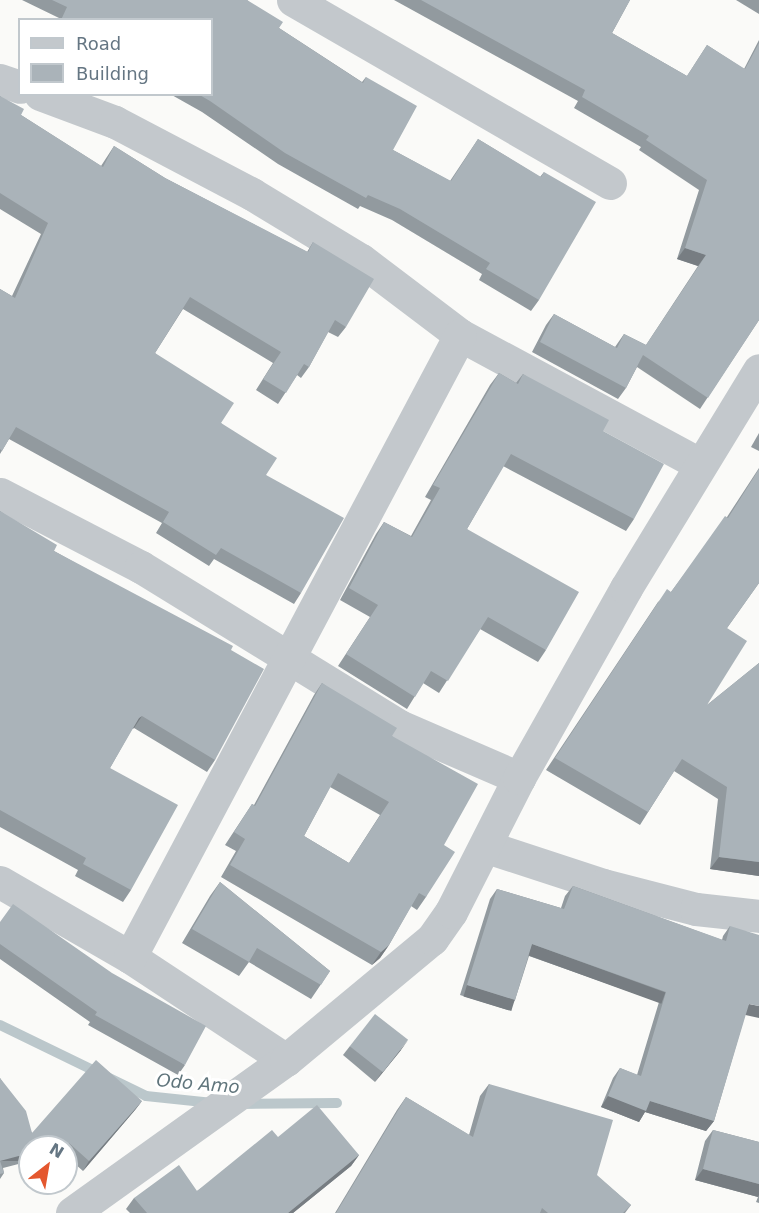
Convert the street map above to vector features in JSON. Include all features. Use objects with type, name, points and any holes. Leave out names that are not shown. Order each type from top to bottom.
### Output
[{"type":"street","points":[[312,5],[610,183]]},
{"type":"street","points":[[0,80],[18,86]]},
{"type":"street","points":[[45,96],[115,122],[252,194],[362,260],[460,335],[700,464]]},
{"type":"street","points":[[130,957],[290,661],[460,335]]},
{"type":"street","points":[[72,1213],[286,1060],[432,939],[487,847],[519,778],[700,464],[759,370]]},
{"type":"street","points":[[0,494],[141,567],[290,661],[399,726],[519,778]]},
{"type":"street","points":[[487,847],[603,885],[696,909],[759,916]]},
{"type":"street","points":[[0,882],[130,957],[286,1060]]},
{"type":"building","points":[[52,0],[247,0],[283,22],[279,28],[363,83],[366,77],[417,106],[393,150],[451,181],[478,139],[541,177],[544,172],[596,202],[539,300],[486,269],[490,263],[400,209],[368,195],[366,198],[285,153],[201,96],[213,96],[213,18],[62,18],[67,7]]},
{"type":"building","points":[[421,0],[630,0],[612,33],[687,76],[707,45],[745,69],[759,43],[759,320],[708,398],[643,355],[626,388],[540,342],[554,314],[617,348],[624,334],[646,345],[706,255],[685,248],[707,180],[646,140],[649,136],[582,97],[585,90]]},
{"type":"building","points":[[0,96],[24,109],[21,115],[103,167],[114,146],[165,178],[308,252],[313,242],[374,279],[346,327],[335,320],[309,367],[304,364],[286,393],[263,379],[281,352],[190,297],[155,353],[234,403],[221,423],[277,458],[266,475],[344,518],[301,593],[221,548],[216,555],[163,522],[169,512],[16,427],[2,451],[0,449],[0,289],[15,298],[48,223],[0,193]]},
{"type":"building","points":[[499,373],[518,384],[523,374],[609,420],[603,431],[664,464],[634,519],[511,454],[467,529],[579,592],[546,650],[488,617],[448,681],[431,671],[415,697],[346,654],[378,605],[349,588],[384,522],[412,537],[440,488],[433,485]]},
{"type":"building","points":[[759,469],[759,583],[727,628],[747,641],[707,705],[759,663],[759,862],[719,857],[727,787],[682,759],[648,812],[555,758],[667,589],[671,592],[725,516],[728,518]]},
{"type":"building","points":[[0,511],[57,545],[54,551],[233,646],[231,650],[264,669],[215,760],[142,716],[139,718],[110,768],[178,805],[131,890],[83,864],[86,858],[0,810]]},
{"type":"building","points":[[322,683],[397,728],[392,736],[478,784],[444,845],[455,852],[426,897],[419,893],[389,945],[381,952],[230,865],[245,839],[234,832],[252,804],[255,806]],"holes":[[[338,773],[389,802],[349,863],[304,836]]]},
{"type":"building","points":[[220,882],[330,971],[321,985],[257,948],[249,962],[192,929]]},
{"type":"building","points":[[573,886],[726,941],[730,926],[759,935],[759,1006],[749,1004],[714,1121],[650,1101],[646,1111],[608,1096],[620,1068],[641,1076],[666,992],[532,944],[515,1000],[467,985],[497,889],[564,909]]},
{"type":"building","points":[[13,904],[112,973],[206,1026],[185,1065],[95,1015],[97,1012],[0,944],[0,922]]},
{"type":"building","points":[[375,1014],[408,1040],[383,1072],[350,1046]]},
{"type":"building","points":[[96,1060],[142,1101],[89,1161],[78,1151],[78,1135],[18,1135],[18,1156],[0,1161],[0,1078],[26,1111],[32,1133]]},
{"type":"building","points":[[489,1084],[613,1120],[597,1175],[631,1205],[623,1213],[548,1213],[542,1208],[540,1213],[336,1213],[406,1097],[473,1137]]},
{"type":"building","points":[[317,1105],[359,1155],[288,1213],[147,1213],[134,1198],[179,1165],[197,1191],[272,1130],[278,1137]]},
{"type":"building","points":[[713,1130],[759,1142],[759,1184],[703,1169]]},
{"type":"building","points":[[0,1161],[4,1173],[0,1174]]},
{"type":"waterway","name":"Odo Amo","points":[[0,1025],[146,1096],[213,1103]]},
{"type":"waterway","name":"Odo Amo","points":[[241,1104],[337,1103]]}]
